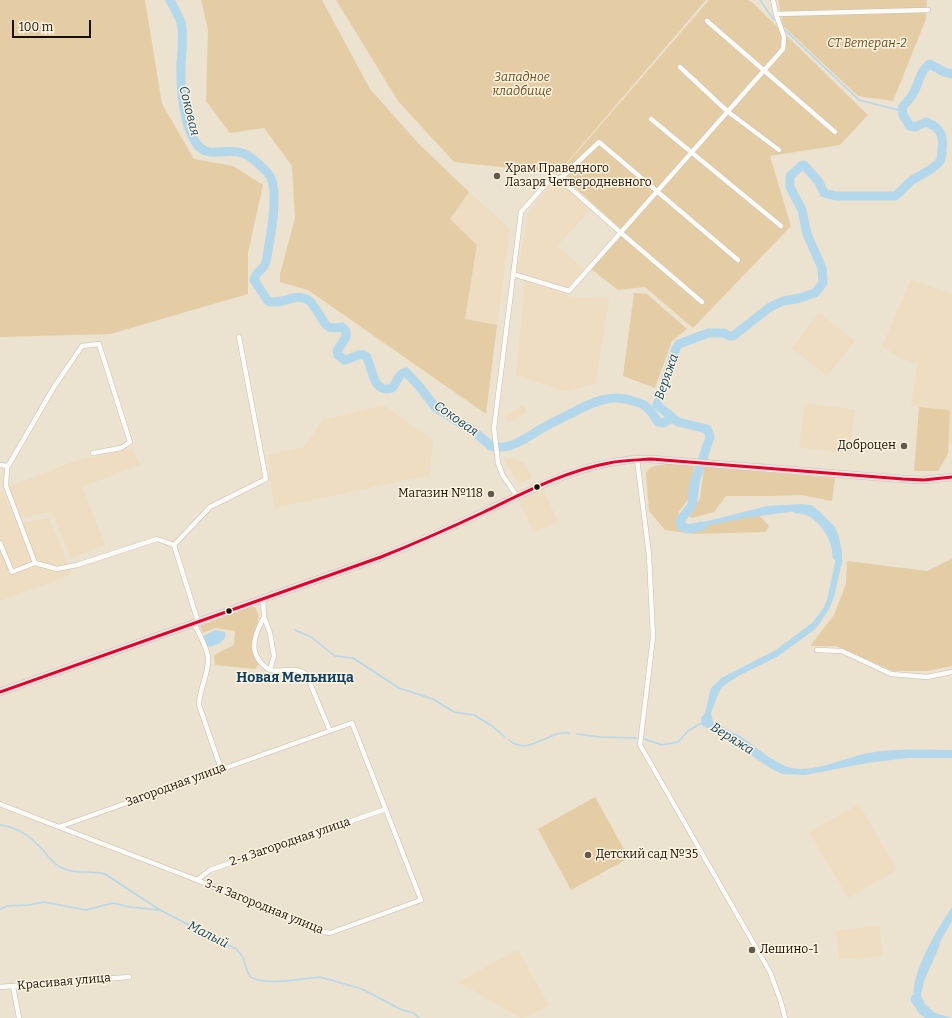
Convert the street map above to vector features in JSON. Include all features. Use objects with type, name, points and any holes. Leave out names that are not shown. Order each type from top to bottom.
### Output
[{"type":"main road","points":[[0,692],[406,548],[558,478],[586,467],[617,460],[677,460],[917,480],[952,478]]},
{"type":"street","points":[[514,274],[568,291],[783,49],[784,37],[773,0]]},
{"type":"street","points":[[776,14],[928,10]]},
{"type":"street","points":[[707,21],[835,132]]},
{"type":"street","points":[[680,67],[727,111],[779,150]]},
{"type":"street","points":[[651,119],[781,226]]},
{"type":"street","points":[[560,179],[599,142],[656,192],[738,260]]},
{"type":"street","points":[[517,496],[503,476],[498,463],[494,428],[521,212],[553,176],[560,179],[702,302]]},
{"type":"street","points":[[174,545],[210,507],[266,480],[239,337]]},
{"type":"street","points":[[35,562],[6,486],[8,466],[54,387],[82,346],[99,344],[130,442],[121,448],[93,453]]},
{"type":"street","points":[[637,459],[649,554],[653,637],[640,745],[770,972],[785,1018]]},
{"type":"street","points":[[0,465],[8,466]]},
{"type":"street","points":[[0,489],[6,486]]},
{"type":"street","points":[[0,543],[12,572],[35,562],[57,569],[77,565],[156,539],[174,545]]},
{"type":"street","points":[[174,545],[208,658],[199,705],[221,769]]},
{"type":"street","points":[[263,599],[264,617],[270,633],[274,656],[270,670]]},
{"type":"street","points":[[264,617],[256,634],[254,646],[261,664],[270,670],[277,672],[298,670],[304,672],[330,731]]},
{"type":"street","points":[[817,650],[842,651],[890,674],[927,677],[952,672]]},
{"type":"street","name":"Загородная улица","points":[[59,827],[352,722],[386,809]]},
{"type":"street","points":[[0,804],[59,827]]},
{"type":"street","name":"2-я Загородная улица","points":[[197,880],[210,870],[386,809]]},
{"type":"street","name":"3-я Загородная улица","points":[[59,827],[197,880],[318,930],[330,933],[421,900],[386,809]]},
{"type":"street","name":"Красивая улица","points":[[0,987],[129,977]]},
{"type":"street","points":[[13,986],[19,1018]]},
{"type":"shaded area","points":[[556,178],[592,208],[557,246],[584,269],[568,288],[517,273],[529,211]]},
{"type":"shaded area","points":[[469,192],[510,229],[497,325],[465,319],[477,246],[450,219]]},
{"type":"shaded area","points":[[525,280],[573,297],[609,299],[596,384],[564,391],[516,375]]},
{"type":"shaded area","points":[[911,280],[952,294],[952,443],[948,443],[950,410],[911,406],[918,363],[902,359],[882,346]]},
{"type":"shaded area","points":[[819,313],[855,341],[827,376],[792,348]]},
{"type":"shaded area","points":[[805,403],[855,410],[849,454],[799,447]]},
{"type":"shaded area","points":[[384,405],[433,440],[430,475],[274,508],[267,455],[304,447],[323,420]]},
{"type":"shaded area","points":[[523,405],[527,412],[509,423],[505,417]]},
{"type":"shaded area","points":[[131,449],[141,464],[82,487],[105,545],[71,558],[52,512],[21,518],[9,487],[75,461]]},
{"type":"shaded area","points":[[510,458],[524,463],[533,477],[519,484],[505,461]]},
{"type":"shaded area","points":[[544,490],[558,522],[534,533],[519,501]]},
{"type":"shaded area","points":[[3,491],[16,524],[49,518],[72,574],[0,601],[0,492]]},
{"type":"shaded area","points":[[859,804],[897,870],[848,898],[809,832]]},
{"type":"shaded area","points":[[879,926],[883,956],[839,959],[836,931]]},
{"type":"shaded area","points":[[518,950],[549,1006],[524,1018],[521,1018],[458,982]]},
{"type":"green space","points":[[0,0],[145,0],[162,104],[194,159],[233,166],[263,185],[248,253],[248,294],[110,334],[0,337]]},
{"type":"green space","points":[[201,0],[322,0],[370,89],[419,144],[469,192],[450,219],[477,245],[465,319],[497,325],[486,414],[308,290],[280,282],[280,274],[295,218],[292,166],[264,128],[230,133],[206,101],[208,30]]},
{"type":"green space","name":"Западное кладбище","points":[[336,0],[706,0],[558,173],[454,162],[398,101]]},
{"type":"green space","points":[[709,0],[748,0],[753,3],[868,115],[840,145],[770,156],[791,226],[693,328],[645,287],[618,290],[591,269],[623,231],[559,173]]},
{"type":"green space","name":"СТ Ветеран-2","points":[[778,0],[927,0],[926,19],[893,101],[858,96],[783,26]]},
{"type":"green space","points":[[634,293],[647,294],[687,329],[672,341],[655,388],[623,376]]},
{"type":"green space","points":[[919,407],[950,410],[948,454],[938,471],[914,471]]},
{"type":"green space","points":[[671,463],[694,465],[691,496],[679,511],[678,522],[692,527],[758,514],[769,526],[766,532],[694,534],[665,530],[649,511],[646,473],[651,467]]},
{"type":"green space","points":[[704,467],[835,478],[832,501],[801,495],[726,496],[714,512],[692,518],[688,515],[700,499]]},
{"type":"green space","points":[[952,559],[952,666],[928,671],[893,671],[836,646],[810,646],[834,615],[846,584],[847,561],[927,571]]},
{"type":"green space","points":[[251,607],[255,607],[259,616],[251,647],[259,664],[255,669],[215,665],[214,655],[234,645],[235,631],[215,628],[203,633],[200,626]]},
{"type":"green space","points":[[595,797],[629,858],[571,890],[538,829]]},
{"type":"water","points":[[696,471],[701,471],[697,504],[685,519],[685,523],[687,525],[767,506],[811,505],[835,527],[842,551],[842,562],[834,597],[829,609],[820,623],[814,630],[777,657],[738,676],[722,687],[711,713],[713,722],[740,736],[775,761],[790,768],[807,769],[860,755],[890,750],[952,750],[952,758],[908,758],[867,763],[805,775],[782,774],[702,725],[701,718],[705,713],[711,688],[721,678],[776,650],[813,622],[824,607],[827,600],[836,558],[835,543],[829,531],[811,511],[804,510],[745,518],[690,529],[685,527],[681,519],[692,505]]},
{"type":"water","points":[[215,630],[225,632],[225,635],[221,642],[210,647],[206,645],[204,638],[205,635]]},
{"type":"water","points":[[952,907],[952,921],[940,942],[924,981],[921,996],[925,1004],[935,1013],[952,1018],[933,1018],[925,1013],[916,1004],[914,991],[916,979],[932,939]]},
{"type":"waterway","name":"Соковая","points":[[170,0],[180,19],[182,27],[182,91],[184,111],[192,136],[197,144],[209,152],[235,151],[249,156],[268,173],[273,183],[274,213],[267,258],[263,268],[254,280],[268,301],[278,302],[298,297],[308,300],[314,306],[324,323],[332,328],[342,327],[346,331],[346,337],[337,351],[338,355],[345,360],[358,355],[366,356],[373,376],[381,388],[392,388],[400,376],[406,372],[436,408],[470,428],[491,446],[504,447],[517,443],[547,425],[590,404],[607,399],[624,399],[642,404],[650,411],[658,422],[663,423],[672,418]]},
{"type":"waterway","points":[[760,0],[774,20]]},
{"type":"waterway","points":[[785,30],[859,100],[902,111]]},
{"type":"waterway","name":"Веряжа","points":[[702,526],[688,529],[681,526],[680,521],[692,505],[694,484],[710,437],[709,433],[707,429],[678,422],[657,405],[676,348],[679,344],[708,333],[724,333],[729,336],[733,336],[770,307],[783,301],[800,298],[815,293],[823,283],[822,268],[807,234],[802,210],[790,187],[790,176],[804,165],[819,182],[824,193],[836,196],[895,196],[911,181],[937,164],[941,160],[942,154],[942,136],[938,129],[926,122],[915,127],[910,126],[903,115],[902,108],[913,94],[924,70],[930,64],[944,72],[952,74]]},
{"type":"waterway","name":"Веряжа","points":[[797,509],[813,513],[825,525],[834,540],[837,556]]},
{"type":"waterway","points":[[295,630],[311,637],[335,656],[353,658],[399,688],[433,699],[454,712],[474,715],[492,726],[505,737]]},
{"type":"waterway","points":[[645,739],[662,745],[678,742],[688,731],[703,722]]},
{"type":"waterway","points":[[509,740],[524,746],[539,742],[554,735],[569,733]]},
{"type":"waterway","points":[[577,734],[600,737],[637,738]]},
{"type":"waterway","name":"Малый","points":[[0,825],[17,830],[27,835],[54,863],[60,867],[76,872],[94,872],[105,874],[160,910],[236,949],[244,960],[248,973],[255,979],[273,981],[320,977],[362,989],[402,1010],[414,1013],[419,1018]]},
{"type":"waterway","points":[[0,909],[7,906],[29,905],[44,902],[86,910],[113,903],[130,907],[158,910]]},
{"type":"waterway","name":"Веряжа","points":[[915,999],[923,1011],[933,1018]]},
{"type":"transit line","points":[[0,692],[381,557],[446,530],[545,483],[577,471],[609,463],[651,459],[903,479],[924,480],[952,477]]},
{"type":"place","name":"Храм Праведного Лазаря Четверодневного","points":[[497,176]]},
{"type":"place","name":"Доброцен","points":[[904,446]]},
{"type":"place","name":"Магазин №118","points":[[491,494]]},
{"type":"place","name":"Детский сад №35","points":[[588,855]]},
{"type":"place","name":"Лешино-1","points":[[752,950]]},
{"type":"district","name":"Новая Мельница","points":[[295,678]]}]
